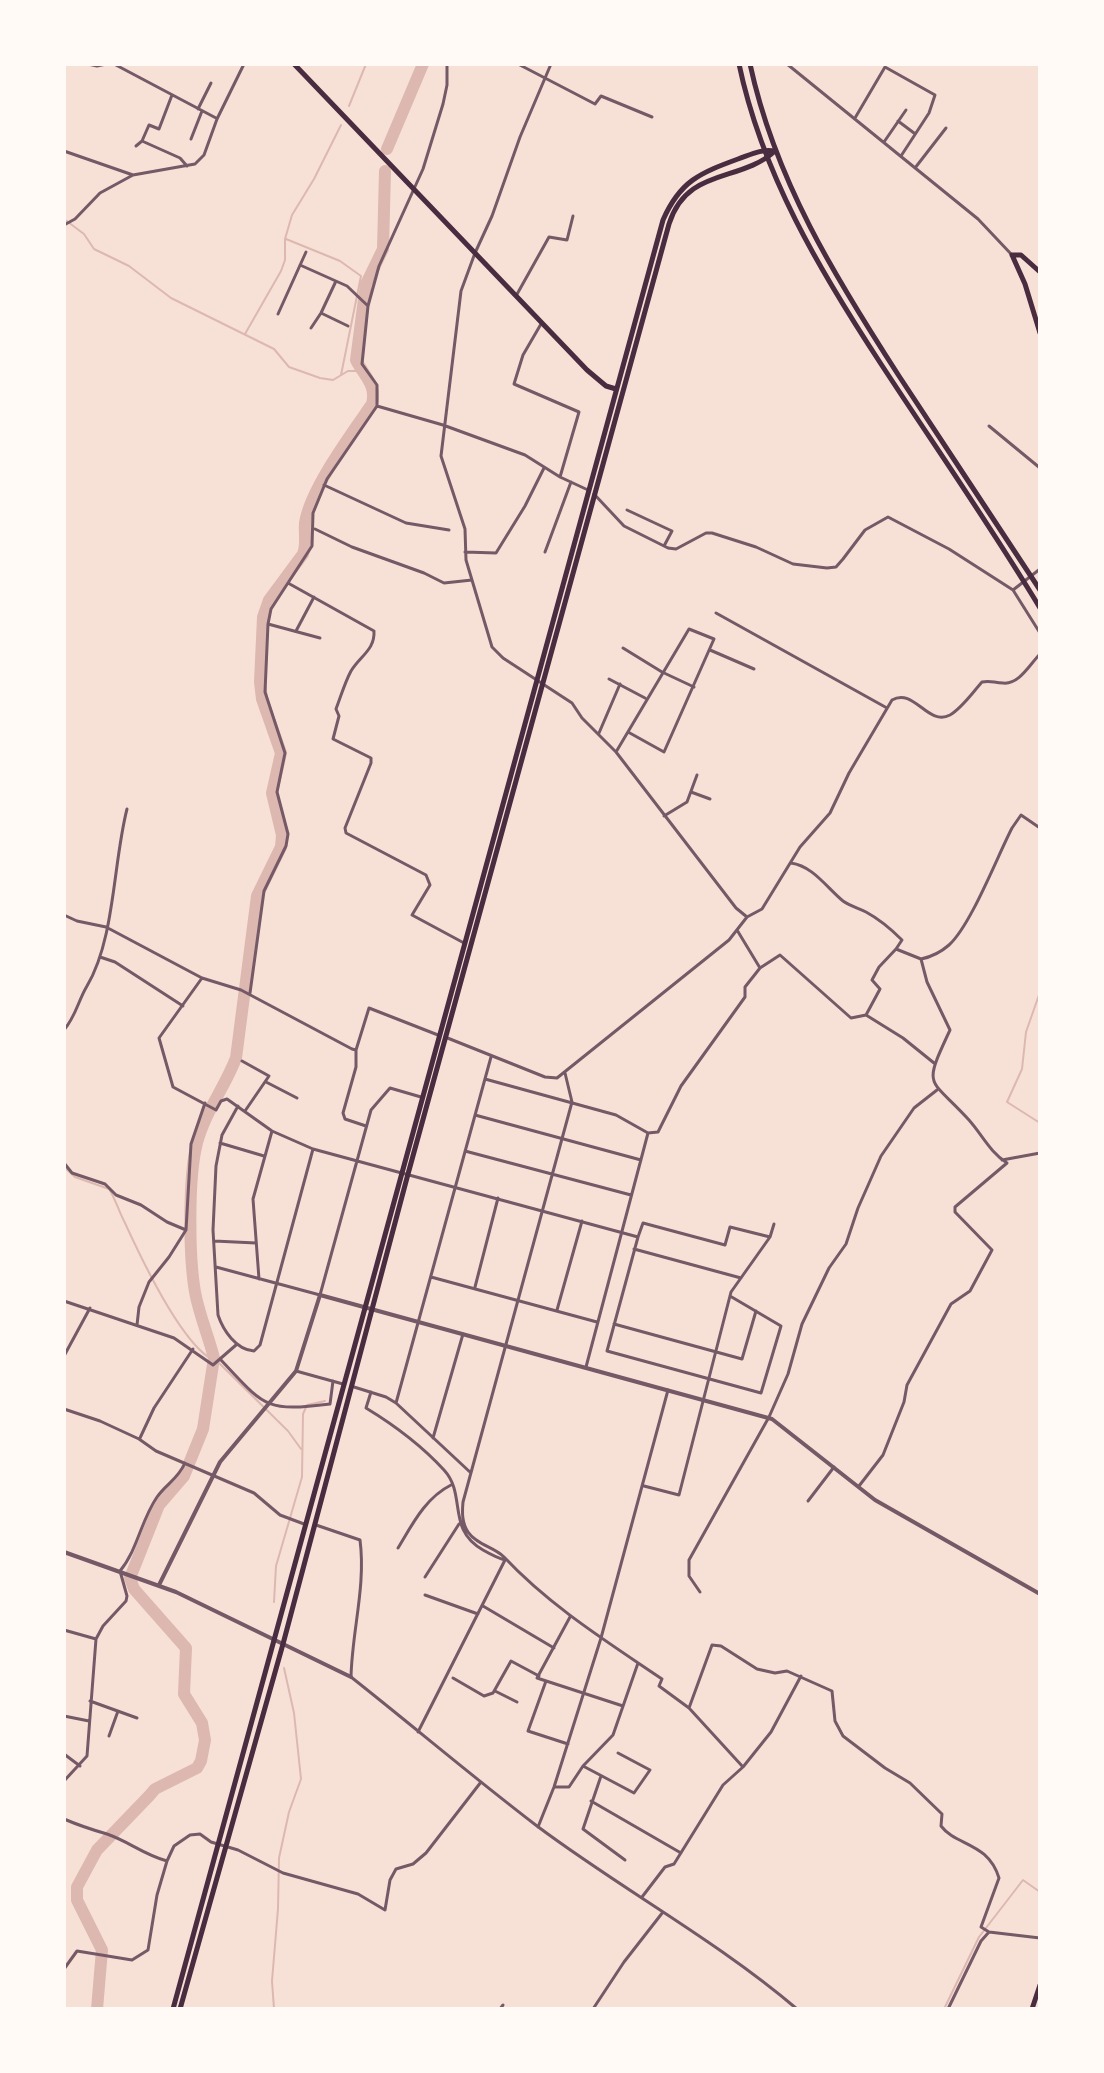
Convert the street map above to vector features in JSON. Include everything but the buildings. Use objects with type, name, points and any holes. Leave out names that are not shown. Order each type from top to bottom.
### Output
[{"type":"main road","points":[[294,64],[587,370],[606,386],[623,392]]},
{"type":"main road","points":[[739,64],[766,159],[836,294],[1040,608]]},
{"type":"main road","points":[[750,64],[761,111],[805,222],[843,290],[1040,590]]},
{"type":"main road","points":[[180,2009],[305,1524],[663,220],[675,196],[701,173],[763,149],[775,151]]},
{"type":"main road","points":[[173,2009],[283,1644],[408,1174],[669,224],[678,204],[702,182],[766,159],[775,151]]},
{"type":"main road","points":[[1040,272],[1021,255],[1012,255],[1025,284],[1040,333]]},
{"type":"main road","points":[[1032,2009],[1040,1985]]},
{"type":"street","points":[[88,64],[106,64]]},
{"type":"street","points":[[114,64],[217,119]]},
{"type":"street","points":[[64,225],[75,219],[100,193],[133,175],[195,164],[204,155],[217,119],[244,64]]},
{"type":"street","points":[[248,994],[261,901],[286,846],[288,834],[277,792],[285,753],[265,692],[271,609],[312,546],[313,513],[324,485],[377,406],[377,385],[362,364],[368,306],[379,266],[416,190],[443,104],[447,64]]},
{"type":"street","points":[[518,64],[595,104],[601,96],[652,117]]},
{"type":"street","points":[[551,64],[461,291],[441,456],[465,529],[465,552],[492,647],[503,658],[572,703],[582,718],[616,752],[736,908],[747,917]]},
{"type":"street","points":[[787,64],[978,219],[1012,255]]},
{"type":"street","points":[[855,118],[885,67],[935,95],[929,113],[901,156]]},
{"type":"street","points":[[191,139],[211,83]]},
{"type":"street","points":[[136,146],[142,141],[149,125],[159,129],[172,95]]},
{"type":"street","points":[[884,142],[906,110]]},
{"type":"street","points":[[898,121],[915,134]]},
{"type":"street","points":[[915,168],[946,128]]},
{"type":"street","points":[[142,141],[180,158],[187,166]]},
{"type":"street","points":[[64,151],[133,175]]},
{"type":"street","points":[[516,296],[549,237],[567,240],[573,216]]},
{"type":"street","points":[[278,314],[306,252]]},
{"type":"street","points":[[300,265],[354,291],[368,306]]},
{"type":"street","points":[[311,328],[336,281]]},
{"type":"street","points":[[321,313],[348,326]]},
{"type":"street","points":[[541,323],[523,355],[514,384],[579,412],[560,477]]},
{"type":"street","points":[[377,406],[443,425],[525,455],[560,477],[587,489],[624,526],[676,549],[706,533],[712,533],[756,547],[793,564],[836,567],[865,530],[888,517],[949,549],[1013,590],[1040,633]]},
{"type":"street","points":[[989,426],[1040,468]]},
{"type":"street","points":[[465,552],[496,553],[525,506],[544,467]]},
{"type":"street","points":[[545,552],[571,482]]},
{"type":"street","points":[[324,485],[406,523],[449,530]]},
{"type":"street","points":[[627,510],[672,531],[664,546]]},
{"type":"street","points":[[313,528],[352,547],[444,583],[472,580]]},
{"type":"street","points":[[1013,590],[1040,569]]},
{"type":"street","points":[[288,583],[374,631],[375,635],[370,650],[352,669],[336,709],[339,716],[332,733],[333,739],[371,758],[345,828],[346,833],[426,875],[430,885],[412,915],[464,943]]},
{"type":"street","points":[[296,631],[314,597]]},
{"type":"street","points":[[716,613],[887,708]]},
{"type":"street","points":[[268,624],[320,638]]},
{"type":"street","points":[[616,752],[689,629],[714,639],[664,752],[628,732]]},
{"type":"street","points":[[623,648],[694,687]]},
{"type":"street","points":[[710,650],[754,669]]},
{"type":"street","points":[[366,1126],[345,1119],[343,1113],[356,1067],[356,1050],[369,1008],[491,1057],[545,1077],[557,1078],[729,940],[747,917],[762,909],[800,847],[830,813],[887,708],[899,696],[944,717],[952,714],[982,682],[989,680],[1006,684],[1015,681],[1040,654]]},
{"type":"street","points":[[609,679],[646,698]]},
{"type":"street","points":[[599,733],[620,684]]},
{"type":"street","points":[[664,816],[687,802],[697,775]]},
{"type":"street","points":[[691,792],[710,799]]},
{"type":"street","points":[[64,1030],[76,1014],[100,957],[127,809]]},
{"type":"street","points":[[896,949],[921,959],[938,953],[950,944],[965,924],[1021,815],[1040,828]]},
{"type":"street","points":[[791,863],[798,864],[820,879],[844,902],[876,919],[902,940],[872,980],[880,989],[866,1015]]},
{"type":"street","points":[[64,915],[106,927],[202,978],[241,990],[356,1050]]},
{"type":"street","points":[[737,930],[760,968]]},
{"type":"street","points":[[485,1079],[616,1115],[648,1133],[658,1132],[681,1086],[745,997],[745,987],[760,968],[780,955],[795,965],[851,1018],[866,1015],[903,1038],[934,1063]]},
{"type":"street","points":[[100,957],[115,962],[184,1006]]},
{"type":"street","points":[[859,1487],[883,1455],[904,1402],[907,1385],[951,1304],[970,1291],[992,1250],[955,1212],[955,1207],[1007,1163],[991,1151],[970,1121],[937,1090],[934,1083],[934,1063],[950,1030],[927,982],[921,959]]},
{"type":"street","points":[[202,978],[160,1035],[173,1087],[216,1110],[224,1099],[272,1131],[313,1149],[638,1237]]},
{"type":"street","points":[[396,1403],[491,1057]]},
{"type":"street","points":[[242,1061],[269,1076],[245,1111]]},
{"type":"street","points":[[565,1073],[572,1102],[471,1473],[462,1512],[466,1529],[478,1542],[503,1556],[520,1576],[570,1617],[662,1679],[659,1686],[689,1708],[743,1767]]},
{"type":"street","points":[[266,1082],[297,1098]]},
{"type":"street","points":[[159,1585],[212,1475],[232,1446],[296,1371],[371,1110],[390,1088],[422,1098]]},
{"type":"street","points":[[700,1592],[689,1576],[689,1560],[769,1417],[788,1374],[802,1324],[829,1268],[846,1244],[881,1156],[914,1108],[937,1090]]},
{"type":"street","points":[[137,1325],[139,1307],[153,1275],[186,1230],[191,1144],[209,1105]]},
{"type":"street","points":[[238,1106],[220,1143],[216,1166],[214,1241],[218,1315],[237,1345],[254,1351],[260,1345],[313,1149]]},
{"type":"street","points":[[475,1115],[641,1160]]},
{"type":"street","points":[[259,1279],[253,1199],[272,1131]]},
{"type":"street","points":[[586,1367],[648,1133]]},
{"type":"street","points":[[220,1143],[264,1156]]},
{"type":"street","points":[[465,1151],[631,1195]]},
{"type":"street","points":[[1002,1160],[1040,1153]]},
{"type":"street","points":[[64,1163],[72,1173],[105,1184],[116,1195],[186,1230]]},
{"type":"street","points":[[474,1288],[498,1198]]},
{"type":"street","points":[[557,1311],[582,1221]]},
{"type":"street","points":[[730,1296],[781,1326],[761,1393],[607,1351],[643,1223],[725,1245],[730,1227],[770,1237]]},
{"type":"street","points":[[644,1486],[679,1495],[730,1296],[770,1237],[774,1224]]},
{"type":"street","points":[[214,1241],[256,1243]]},
{"type":"street","points":[[634,1249],[741,1278]]},
{"type":"street","points":[[216,1267],[769,1417],[875,1500],[1040,1594]]},
{"type":"street","points":[[431,1277],[597,1322]]},
{"type":"street","points":[[64,1301],[174,1338],[216,1363],[266,1408]]},
{"type":"street","points":[[64,1356],[90,1308]]},
{"type":"street","points":[[614,1324],[742,1359],[756,1311]]},
{"type":"street","points":[[433,1438],[463,1334]]},
{"type":"street","points":[[216,1363],[237,1345]]},
{"type":"street","points":[[139,1439],[154,1408],[193,1349]]},
{"type":"street","points":[[296,1371],[371,1392],[396,1403],[471,1473]]},
{"type":"street","points":[[266,1408],[330,1404],[333,1381]]},
{"type":"street","points":[[538,1827],[554,1787],[601,1638],[668,1390]]},
{"type":"street","points":[[371,1392],[366,1408],[391,1423],[446,1472],[463,1534],[474,1545],[505,1560]]},
{"type":"street","points":[[64,1409],[100,1421],[139,1439],[156,1451],[254,1493],[272,1509],[293,1521],[360,1540],[360,1604],[351,1644],[351,1677]]},
{"type":"street","points":[[64,1781],[87,1756],[96,1639],[103,1626],[126,1601],[123,1572],[155,1502],[187,1464]]},
{"type":"street","points":[[808,1501],[834,1467]]},
{"type":"street","points":[[398,1548],[422,1510],[441,1490],[451,1485]]},
{"type":"street","points":[[425,1577],[459,1524]]},
{"type":"street","points":[[64,1552],[159,1585],[313,1656],[351,1677],[538,1827],[758,1978],[797,2009]]},
{"type":"street","points":[[418,1732],[505,1560]]},
{"type":"street","points":[[425,1595],[479,1614]]},
{"type":"street","points":[[483,1606],[554,1648]]},
{"type":"street","points":[[539,1676],[570,1617]]},
{"type":"street","points":[[64,1630],[96,1639]]},
{"type":"street","points":[[689,1708],[712,1645],[721,1646],[757,1669],[775,1673],[787,1671],[832,1691],[835,1721],[843,1736],[910,1783],[942,1814],[941,1826],[945,1832],[980,1850],[996,1869],[999,1878],[981,1927],[989,1932],[1040,1938]]},
{"type":"street","points":[[453,1678],[484,1696],[495,1691],[511,1661],[539,1676],[537,1678],[623,1706]]},
{"type":"street","points":[[554,1787],[569,1787],[583,1766],[613,1735],[638,1663]]},
{"type":"street","points":[[642,1897],[665,1867],[674,1864],[723,1785],[743,1767],[771,1732],[801,1676]]},
{"type":"street","points":[[546,1681],[528,1731],[568,1744]]},
{"type":"street","points":[[495,1691],[517,1702]]},
{"type":"street","points":[[90,1701],[137,1718]]},
{"type":"street","points":[[109,1736],[118,1711]]},
{"type":"street","points":[[64,1716],[89,1721]]},
{"type":"street","points":[[583,1766],[634,1793],[650,1770],[618,1753]]},
{"type":"street","points":[[64,1754],[80,1766]]},
{"type":"street","points":[[601,1776],[583,1829],[625,1860]]},
{"type":"street","points":[[64,1969],[77,1951],[132,1960],[148,1950],[157,1895],[167,1861],[174,1846],[190,1835],[200,1834],[283,1873],[358,1894],[385,1910],[390,1880],[396,1869],[413,1864],[426,1853],[482,1781]]},
{"type":"street","points":[[591,1801],[681,1853]]},
{"type":"street","points":[[64,1819],[99,1834],[110,1835],[147,1856],[167,1861]]},
{"type":"street","points":[[593,2009],[663,1912]]},
{"type":"street","points":[[948,2009],[981,1941],[989,1932]]},
{"type":"waterway","points":[[349,106],[366,64]]},
{"type":"waterway","points":[[387,149],[423,64]]},
{"type":"waterway","points":[[245,334],[281,271],[292,215],[341,125]]},
{"type":"waterway","points":[[97,2009],[102,1950],[77,1900],[77,1887],[97,1850],[155,1789],[197,1768],[205,1740],[202,1723],[184,1694],[186,1648],[134,1589],[130,1578],[159,1505],[184,1476],[203,1429],[214,1358],[193,1277],[190,1217],[194,1158],[205,1121],[236,1058],[257,896],[281,847],[282,835],[272,793],[281,753],[262,699],[260,682],[263,617],[269,600],[303,554],[305,523],[315,494],[372,404],[373,391],[356,360],[366,284],[383,249],[385,171]]},
{"type":"waterway","points":[[64,219],[84,234],[94,249],[129,266],[171,298],[274,349],[289,367],[333,380],[348,371],[361,371]]},
{"type":"waterway","points":[[286,239],[340,261],[361,276],[341,375]]},
{"type":"waterway","points":[[1040,992],[1026,1032],[1022,1069],[1007,1102],[1040,1123]]},
{"type":"waterway","points":[[64,1167],[75,1177],[109,1189],[141,1257],[175,1318],[201,1351],[213,1360]]},
{"type":"waterway","points":[[214,1358],[288,1431],[301,1449]]},
{"type":"waterway","points":[[274,1602],[276,1566],[302,1477],[303,1414],[307,1405],[325,1401]]},
{"type":"waterway","points":[[274,2009],[272,1981],[279,1858],[289,1812],[301,1779],[294,1713],[284,1668]]},
{"type":"waterway","points":[[944,2009],[979,1937],[1023,1880],[1040,1892]]}]
